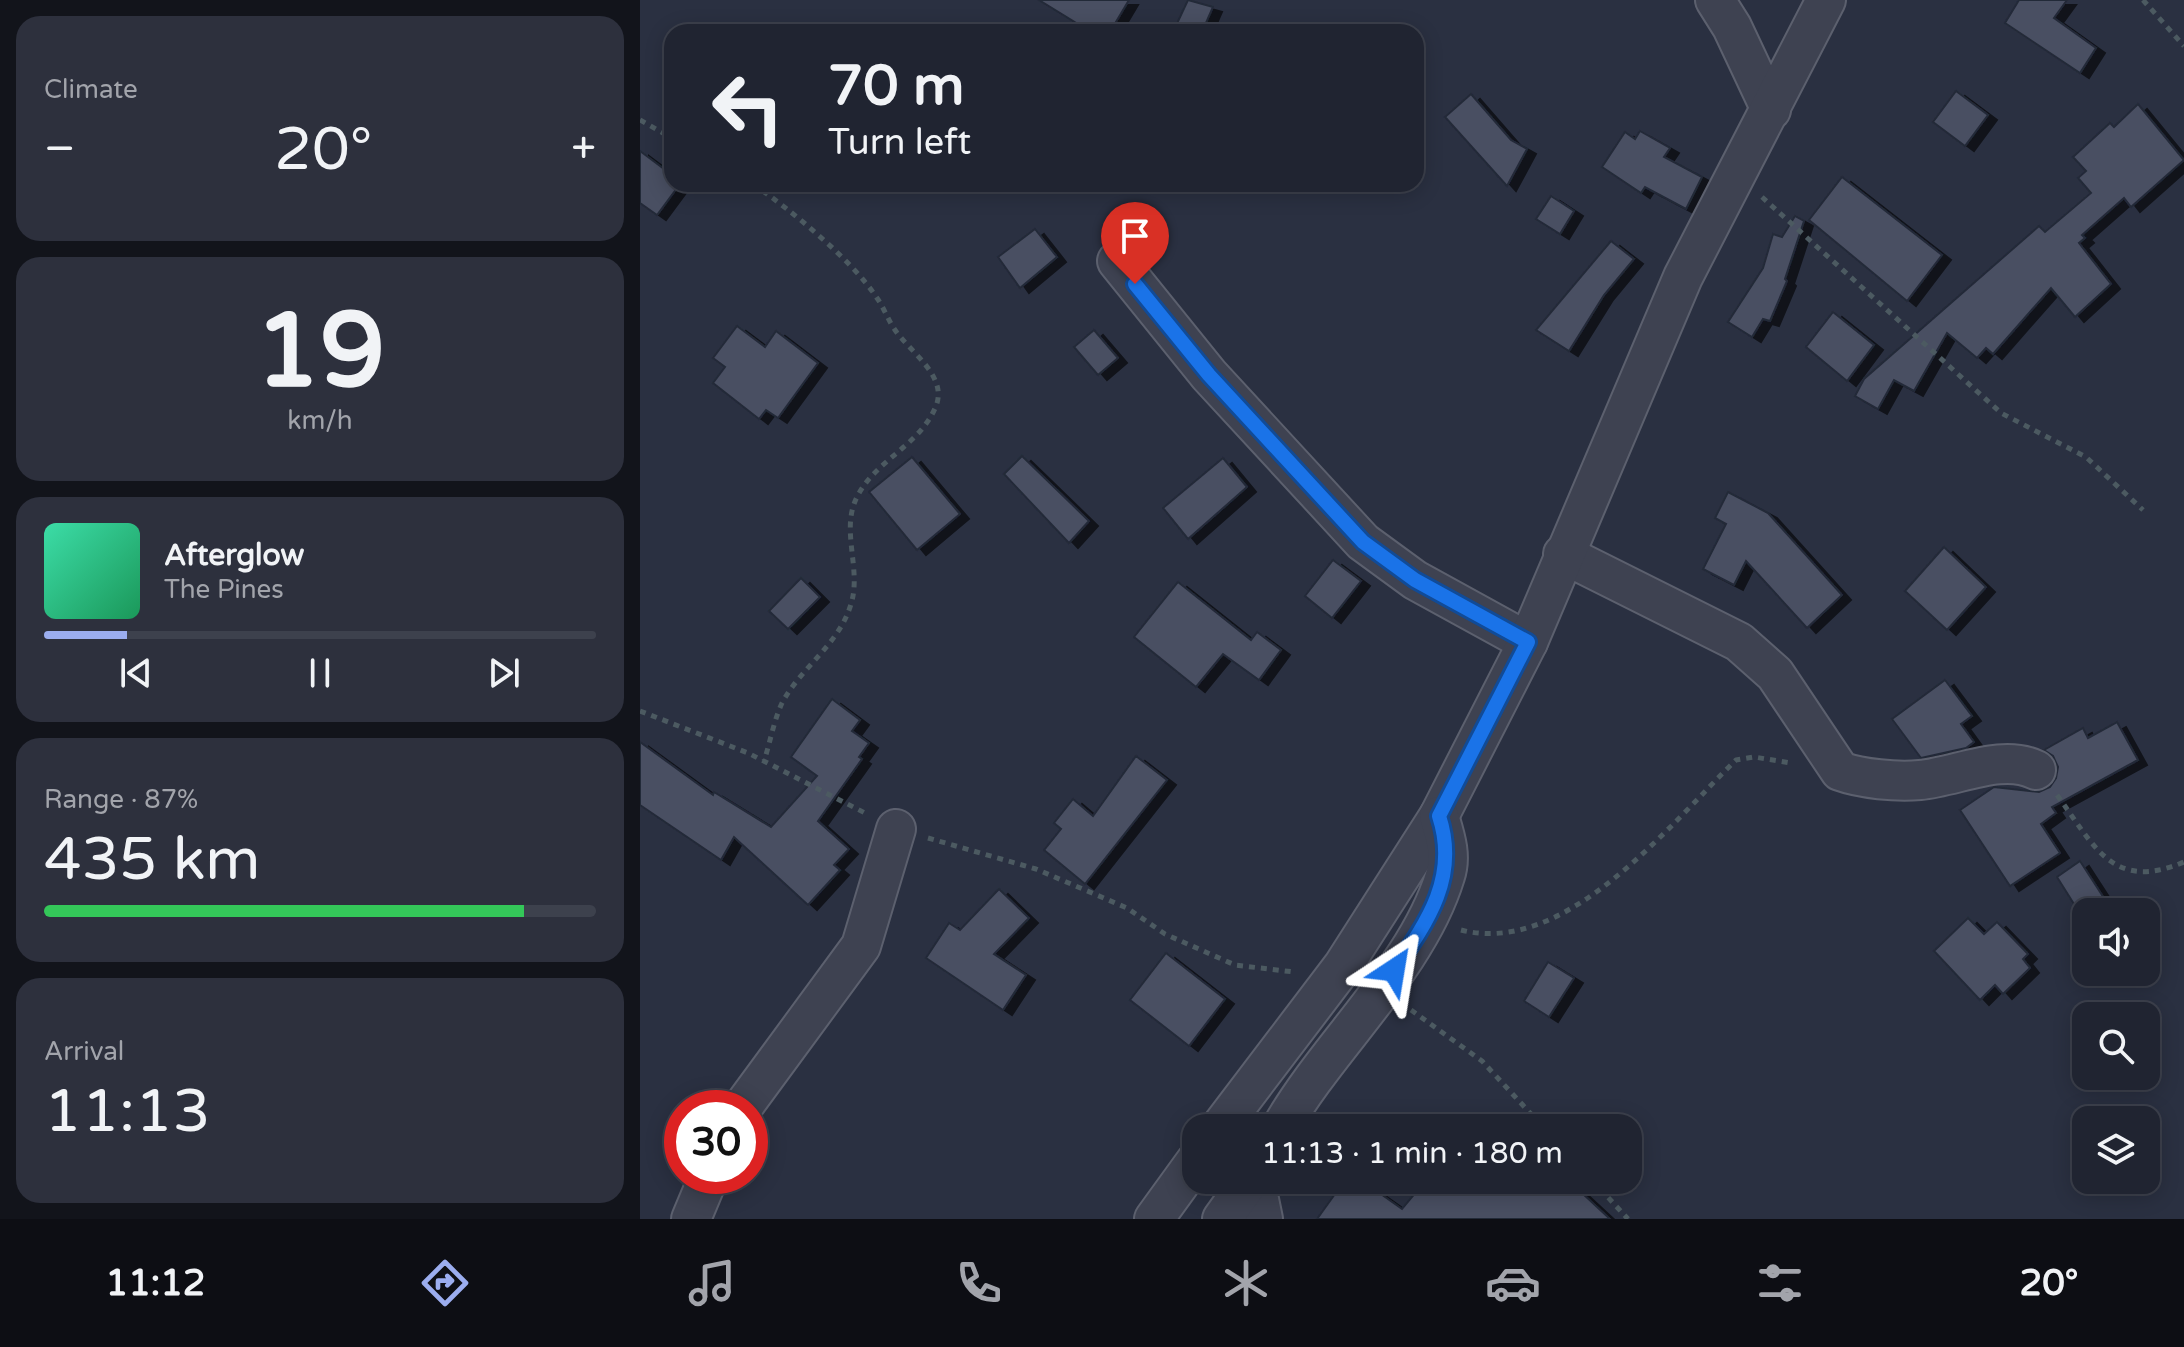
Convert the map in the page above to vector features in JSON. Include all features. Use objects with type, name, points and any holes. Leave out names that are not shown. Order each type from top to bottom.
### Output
[{"type":"street","points":[[1715,0],[1732,27],[1771,110]]},
{"type":"street","points":[[1230,1114],[1369,928],[1439,816],[1528,642],[1683,277],[1826,0]]},
{"type":"street","points":[[1117,261],[1209,375],[1363,542],[1415,580],[1528,642]]},
{"type":"street","points":[[1563,554],[1739,642],[1775,674],[1840,771],[1853,776],[1918,780],[2004,765],[2024,764],[2036,770]]},
{"type":"street","points":[[1289,1114],[1363,1017],[1425,921],[1446,875],[1448,843],[1439,816]]},
{"type":"street","points":[[755,1090],[861,946],[896,829]]},
{"type":"street","points":[[1154,1219],[1182,1180]]},
{"type":"street","points":[[691,1219],[701,1194]]},
{"type":"street","points":[[1222,1219],[1242,1194]]},
{"type":"street","points":[[1257,1194],[1263,1219]]},
{"type":"path","points":[[2143,0],[2184,46]]},
{"type":"path","points":[[640,120],[664,134]]},
{"type":"path","points":[[1737,175],[2001,413],[2086,457],[2143,510]]},
{"type":"path","points":[[764,761],[783,703],[838,635],[852,603],[855,576],[849,522],[856,498],[869,480],[913,441],[936,406],[939,392],[929,369],[896,331],[876,296],[793,211],[765,192]]},
{"type":"path","points":[[640,711],[764,761],[896,829],[1036,869],[1127,908],[1165,934],[1235,965],[1331,978]]},
{"type":"path","points":[[1425,921],[1478,935],[1511,933],[1598,894],[1736,760],[1754,757],[1840,771]]},
{"type":"path","points":[[2036,770],[2110,863],[2133,874],[2154,873],[2184,862]]},
{"type":"path","points":[[1380,990],[1482,1061],[1531,1114]]},
{"type":"path","points":[[1605,1194],[1628,1219]]},
{"type":"building","points":[[1039,0],[1129,0],[1115,24],[1078,24]]},
{"type":"building","points":[[1188,0],[1213,7],[1206,24],[1177,24]]},
{"type":"building","points":[[2019,0],[2067,0],[2054,18],[2096,48],[2080,73],[2005,23]]},
{"type":"building","points":[[1956,91],[1988,115],[1965,146],[1933,122]]},
{"type":"building","points":[[1471,94],[1511,140],[1527,149],[1507,186],[1445,117]]},
{"type":"building","points":[[2138,104],[2184,160],[2131,207],[2124,198],[2082,235],[2085,238],[2079,243],[2111,284],[2075,317],[2051,288],[1993,354],[1986,348],[1977,358],[1947,333],[1914,391],[1894,380],[1878,409],[1855,396],[1864,379],[2039,226],[2045,232],[2091,193],[2078,178],[2086,171],[2073,157],[2110,123],[2114,127]]},
{"type":"building","points":[[1640,131],[1670,148],[1664,157],[1702,177],[1686,209],[1645,187],[1641,193],[1602,167],[1625,132],[1635,139]]},
{"type":"building","points":[[640,151],[664,169],[664,192],[674,192],[657,215],[640,203]]},
{"type":"building","points":[[1842,177],[1942,255],[1907,301],[1809,220]]},
{"type":"building","points":[[1551,196],[1574,211],[1560,234],[1536,219]]},
{"type":"building","points":[[1795,216],[1804,221],[1785,279],[1787,281],[1770,321],[1763,319],[1752,337],[1728,322],[1763,268],[1773,234],[1782,237]]},
{"type":"building","points":[[1035,229],[1057,257],[1020,288],[998,257]]},
{"type":"building","points":[[1611,241],[1634,259],[1604,295],[1569,351],[1536,330]]},
{"type":"building","points":[[1833,312],[1874,345],[1847,381],[1806,347]]},
{"type":"building","points":[[737,326],[765,347],[776,331],[818,363],[778,418],[766,410],[759,419],[713,383],[725,367],[713,358]]},
{"type":"building","points":[[1094,330],[1118,358],[1098,375],[1074,347]]},
{"type":"building","points":[[1022,456],[1089,521],[1069,543],[1004,474]]},
{"type":"building","points":[[912,457],[960,514],[917,550],[869,492]]},
{"type":"building","points":[[1223,458],[1247,487],[1188,539],[1163,508]]},
{"type":"building","points":[[1728,492],[1768,513],[1842,595],[1807,628],[1746,561],[1734,585],[1703,569],[1726,524],[1715,518]]},
{"type":"building","points":[[1944,547],[1986,587],[1947,630],[1905,591]]},
{"type":"building","points":[[1333,560],[1361,581],[1332,618],[1305,596]]},
{"type":"building","points":[[801,578],[820,597],[788,629],[769,611]]},
{"type":"building","points":[[1178,582],[1251,640],[1257,632],[1281,650],[1259,680],[1223,654],[1196,687],[1134,637]]},
{"type":"building","points":[[1945,680],[1972,716],[1961,724],[1974,742],[1966,748],[1921,758],[1892,719]]},
{"type":"building","points":[[832,699],[860,720],[852,731],[869,743],[859,757],[862,759],[818,821],[849,849],[834,865],[840,870],[808,905],[734,837],[721,860],[640,805],[640,742],[713,795],[714,792],[771,827],[817,776],[791,757]]},
{"type":"building","points":[[2117,722],[2138,760],[2052,807],[2056,813],[2041,824],[2060,853],[2010,886],[1960,810],[1994,787],[2039,792],[2050,787],[2058,767],[2053,756],[2044,750],[2083,728],[2088,738]]},
{"type":"building","points":[[1136,756],[1167,780],[1085,884],[1044,850],[1061,829],[1054,823],[1073,799],[1093,816]]},
{"type":"building","points":[[2080,861],[2104,898],[2072,898],[2072,901],[2057,877]]},
{"type":"building","points":[[999,889],[1029,918],[994,954],[1026,975],[1003,1010],[926,958],[949,923],[960,930]]},
{"type":"building","points":[[1968,918],[1984,934],[1997,922],[2028,954],[2023,959],[2030,968],[2003,994],[1995,985],[1980,1000],[1934,951]]},
{"type":"building","points":[[1166,953],[1225,999],[1189,1046],[1130,1000]]},
{"type":"building","points":[[1548,962],[1574,978],[1549,1017],[1524,1001]]},
{"type":"building","points":[[1335,1194],[1381,1194],[1402,1209],[1414,1194],[1583,1194],[1610,1219],[1317,1219]]},
{"type":"route","points":[[1135,284],[1209,375],[1363,542],[1415,580],[1528,642],[1439,816],[1448,843],[1446,875],[1425,921],[1394,970]]}]
